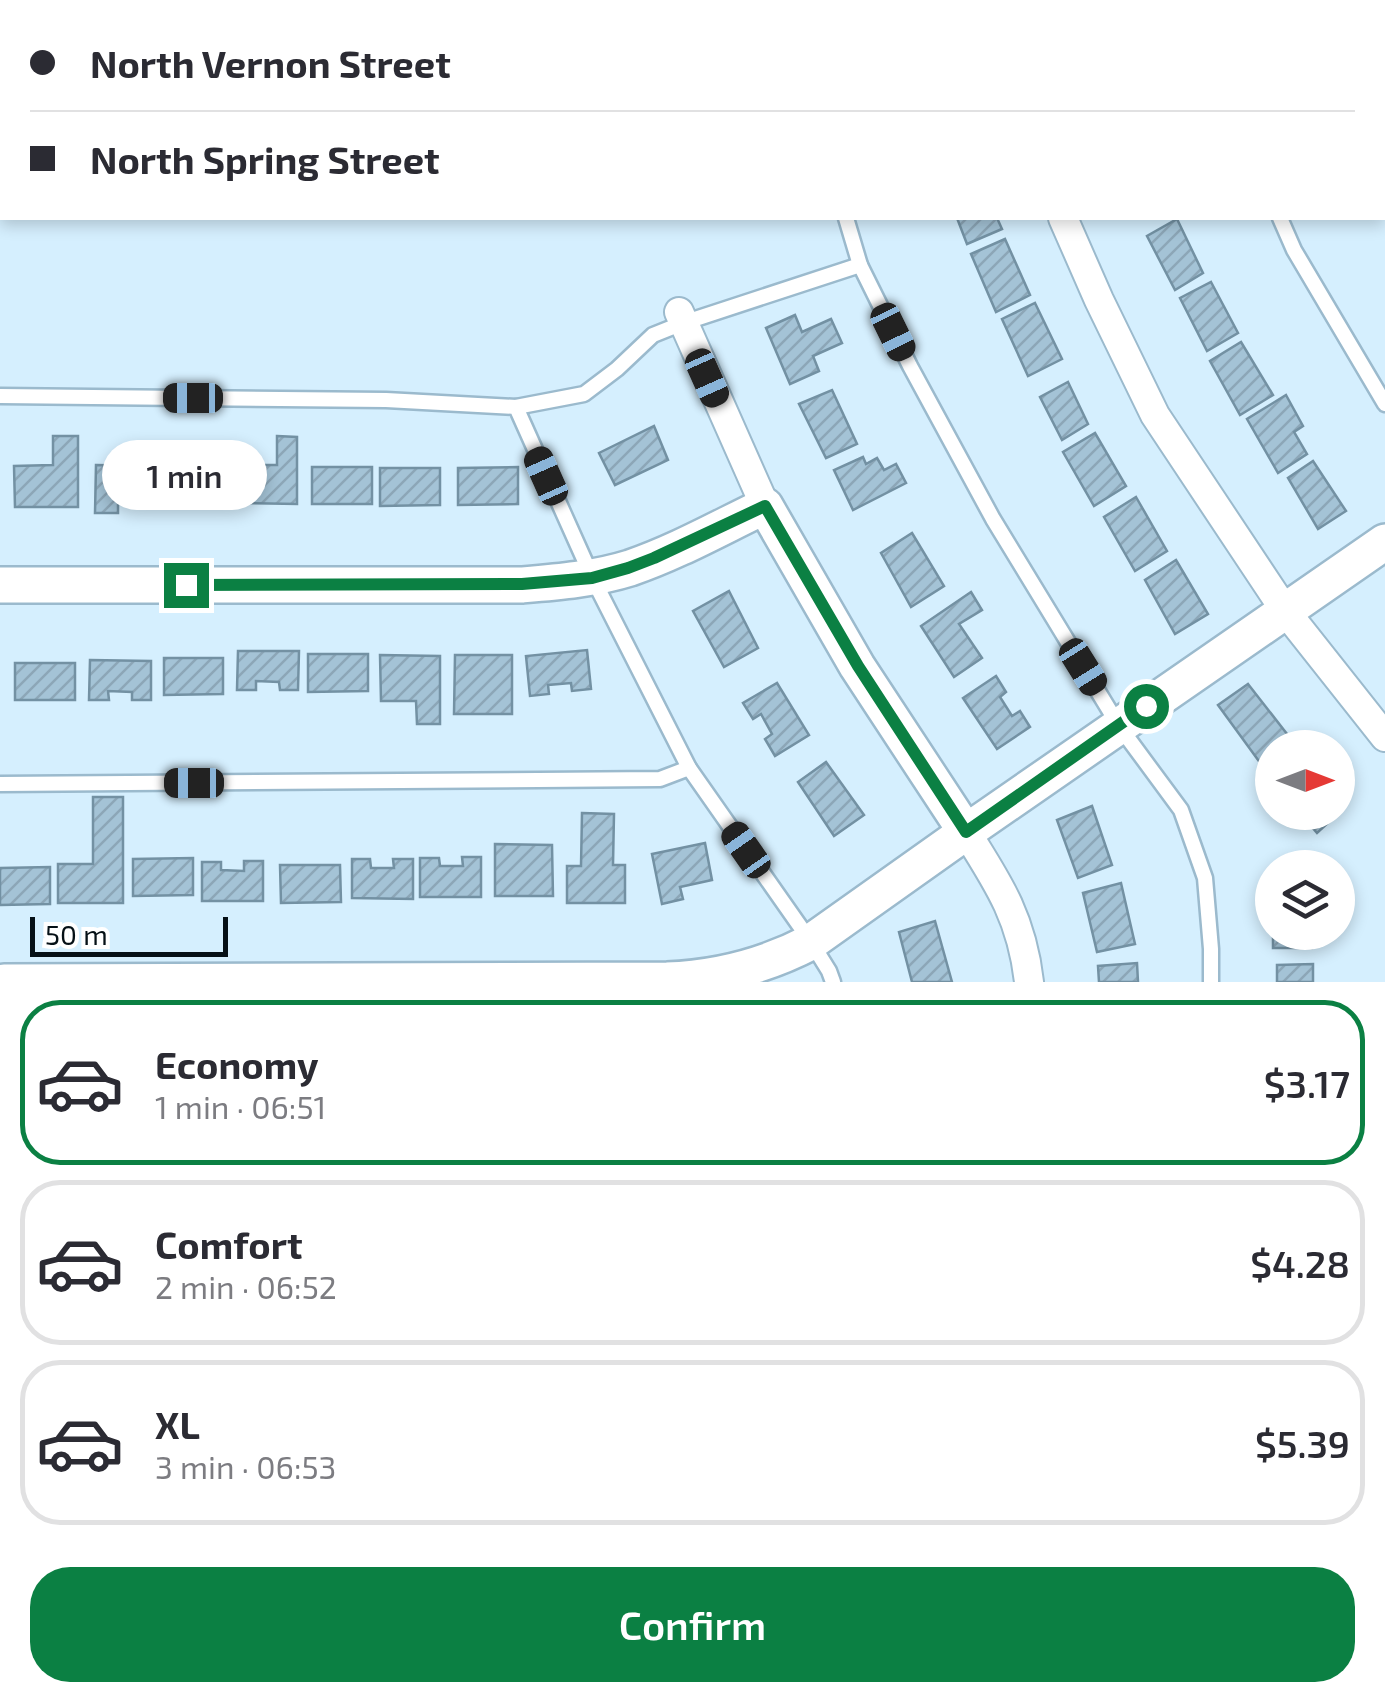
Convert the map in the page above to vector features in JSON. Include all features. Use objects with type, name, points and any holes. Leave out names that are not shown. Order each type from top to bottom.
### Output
[{"type":"street","points":[[1064,220],[1155,415],[1286,612],[1385,737]]},
{"type":"street","points":[[681,317],[765,506],[858,666],[1001,886],[1016,919],[1029,982]]},
{"type":"street","points":[[0,586],[522,584],[592,578],[654,558],[765,506]]},
{"type":"street","points":[[4,982],[667,980],[727,974],[784,957],[1385,542]]},
{"type":"lane","points":[[847,220],[860,265],[993,520],[1118,726],[1181,810],[1205,878],[1212,982]]},
{"type":"lane","points":[[1281,220],[1294,250],[1385,404]]},
{"type":"lane","points":[[0,396],[386,400],[516,408],[584,394],[653,335],[681,317],[860,265]]},
{"type":"lane","points":[[516,408],[592,578],[689,768],[811,942],[830,971],[832,982]]},
{"type":"lane","points":[[0,784],[660,779],[689,768]]},
{"type":"building","points":[[958,220],[998,220],[1002,229],[967,244]]},
{"type":"building","points":[[1177,220],[1203,273],[1175,290],[1147,236]]},
{"type":"building","points":[[1005,239],[1030,295],[996,312],[971,254]]},
{"type":"building","points":[[1211,282],[1238,333],[1207,351],[1180,298]]},
{"type":"building","points":[[1035,303],[1062,359],[1028,376],[1002,319]]},
{"type":"building","points":[[795,315],[802,332],[831,319],[842,343],[813,356],[819,371],[790,384],[766,328]]},
{"type":"building","points":[[1241,342],[1273,395],[1240,415],[1210,361]]},
{"type":"building","points":[[1068,382],[1088,424],[1062,440],[1040,397]]},
{"type":"building","points":[[832,390],[857,444],[826,458],[799,404]]},
{"type":"building","points":[[1286,395],[1303,426],[1294,432],[1307,454],[1278,473],[1247,419]]},
{"type":"building","points":[[654,426],[668,460],[615,485],[599,453]]},
{"type":"building","points":[[1095,433],[1126,486],[1094,506],[1063,452]]},
{"type":"building","points":[[53,436],[78,436],[78,507],[15,507],[14,466],[53,465]]},
{"type":"building","points":[[277,436],[297,437],[297,504],[237,503],[236,465],[277,465]]},
{"type":"building","points":[[863,457],[866,464],[877,458],[884,470],[896,464],[906,483],[853,510],[834,470]]},
{"type":"building","points":[[1313,461],[1346,511],[1318,529],[1288,478]]},
{"type":"building","points":[[96,465],[150,466],[149,500],[118,501],[118,513],[95,513]]},
{"type":"building","points":[[312,467],[372,467],[372,504],[312,504]]},
{"type":"building","points":[[518,467],[518,504],[458,505],[458,468]]},
{"type":"building","points":[[380,468],[440,468],[440,505],[380,506]]},
{"type":"building","points":[[222,470],[222,508],[163,508],[162,471]]},
{"type":"building","points":[[1136,497],[1167,551],[1135,571],[1104,517]]},
{"type":"building","points":[[912,533],[944,586],[911,607],[881,553]]},
{"type":"building","points":[[1176,560],[1208,614],[1175,634],[1145,580]]},
{"type":"building","points":[[729,591],[758,648],[724,667],[693,611]]},
{"type":"building","points":[[971,592],[982,610],[959,624],[982,658],[954,677],[921,626]]},
{"type":"building","points":[[587,650],[591,689],[572,691],[571,683],[548,685],[549,694],[530,696],[526,656]]},
{"type":"building","points":[[238,651],[299,651],[298,690],[280,690],[279,682],[256,681],[256,690],[237,690]]},
{"type":"building","points":[[308,654],[368,654],[368,691],[308,692]]},
{"type":"building","points":[[380,655],[440,656],[440,724],[417,724],[416,701],[381,701]]},
{"type":"building","points":[[455,655],[512,655],[512,714],[454,714]]},
{"type":"building","points":[[164,658],[223,658],[223,694],[164,695]]},
{"type":"building","points":[[90,660],[151,661],[151,700],[132,700],[132,692],[108,691],[109,700],[89,700]]},
{"type":"building","points":[[15,663],[75,663],[75,700],[15,700]]},
{"type":"building","points":[[996,676],[1006,692],[1000,697],[1012,716],[1020,711],[1030,727],[997,749],[963,698]]},
{"type":"building","points":[[777,683],[809,735],[775,756],[765,739],[772,734],[761,714],[753,719],[743,703]]},
{"type":"building","points":[[1248,684],[1284,730],[1255,730],[1255,756],[1218,705]]},
{"type":"building","points":[[826,762],[864,815],[834,836],[798,782]]},
{"type":"building","points":[[93,797],[123,797],[123,903],[58,903],[58,864],[93,864]]},
{"type":"building","points":[[1092,806],[1112,865],[1078,878],[1057,820]]},
{"type":"building","points":[[582,813],[614,814],[613,865],[625,865],[625,903],[567,903],[567,866],[581,866]]},
{"type":"building","points":[[705,843],[712,880],[680,887],[683,899],[662,904],[652,854]]},
{"type":"building","points":[[495,844],[552,845],[553,896],[495,896]]},
{"type":"building","points":[[462,857],[481,857],[481,897],[420,897],[420,858],[439,858],[440,866],[463,866]]},
{"type":"building","points":[[193,858],[193,895],[133,896],[133,859]]},
{"type":"building","points":[[352,859],[370,859],[371,868],[394,868],[393,859],[413,859],[413,899],[352,898]]},
{"type":"building","points":[[244,861],[263,861],[263,901],[202,901],[202,862],[221,862],[221,870],[244,871]]},
{"type":"building","points":[[280,865],[340,865],[341,902],[281,903]]},
{"type":"building","points":[[50,867],[50,904],[0,905],[0,868]]},
{"type":"building","points":[[1121,883],[1135,944],[1097,952],[1083,893]]},
{"type":"building","points":[[935,921],[952,982],[912,982],[899,932]]},
{"type":"building","points":[[1137,963],[1138,982],[1099,982],[1098,966]]},
{"type":"building","points":[[1313,964],[1313,982],[1277,982],[1277,965]]},
{"type":"route","points":[[186,585],[522,584],[592,578],[654,558],[765,506],[858,666],[966,832],[1146,706]]}]
